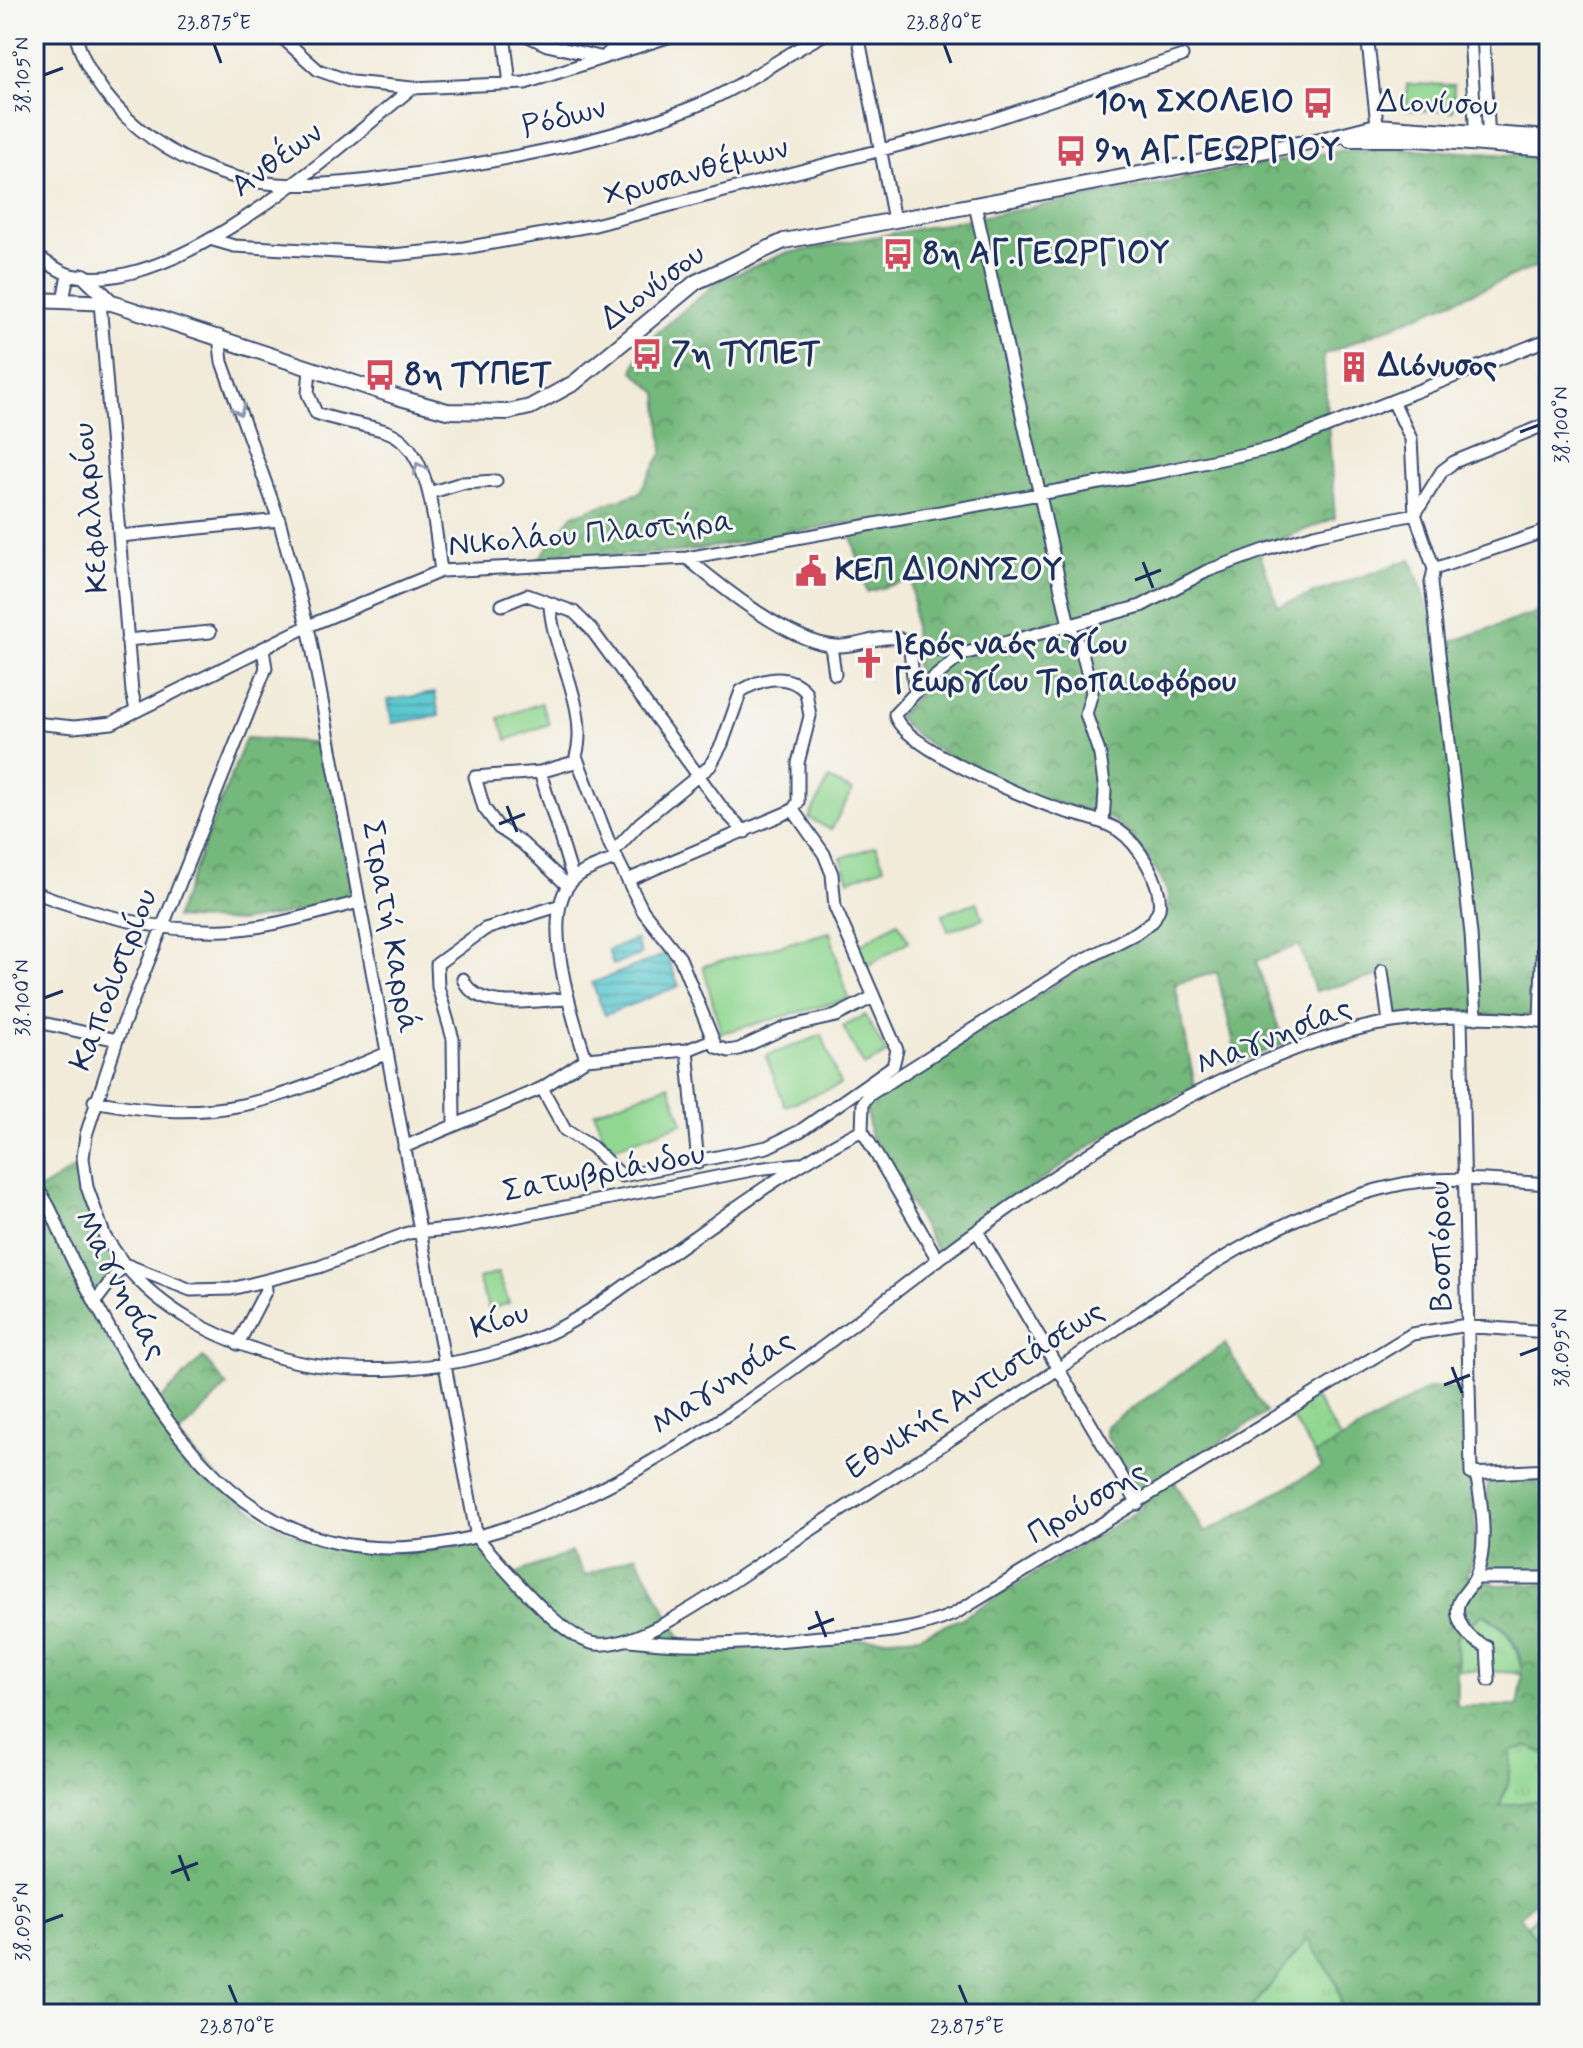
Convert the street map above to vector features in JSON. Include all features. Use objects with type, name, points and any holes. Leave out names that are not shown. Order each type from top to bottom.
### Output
[{"type":"main road","name":"Διονύσου","points":[[34,300],[106,302],[447,411],[479,414],[530,407],[574,383],[696,282],[722,267],[784,241],[1325,139],[1378,132],[1549,138]]},
{"type":"main road","name":"Διονύσου","points":[[1483,138],[1549,149]]},
{"type":"main road","points":[[84,276],[106,302]]},
{"type":"street","name":"Ρόδων","points":[[75,34],[88,65],[107,93],[138,127],[174,153],[237,177],[294,184],[368,182],[526,155],[613,133],[699,105],[773,67],[825,34]]},
{"type":"street","points":[[278,34],[318,70],[352,82],[412,88],[539,80],[677,34]]},
{"type":"street","points":[[504,34],[510,84]]},
{"type":"street","points":[[524,34],[547,45],[603,58]]},
{"type":"street","points":[[603,58],[629,34]]},
{"type":"street","points":[[858,34],[894,220]]},
{"type":"street","points":[[1367,34],[1378,132]]},
{"type":"street","points":[[1470,34],[1483,138]]},
{"type":"street","points":[[1483,34],[1483,138]]},
{"type":"street","name":"Χρυσανθέμων","points":[[210,239],[234,246],[392,255],[464,248],[595,225],[980,124],[1182,56]]},
{"type":"street","name":"Ανθέων","points":[[68,274],[84,276],[129,272],[163,263],[210,239],[294,184],[412,88]]},
{"type":"street","points":[[975,205],[1069,625],[1082,652],[1092,692],[1086,714],[1100,755],[1105,791],[1103,822]]},
{"type":"street","points":[[34,254],[68,274],[63,301]]},
{"type":"street","name":"Κεφαλαρίου","points":[[106,302],[127,640],[136,710]]},
{"type":"street","name":"Στρατή Καρρά","points":[[219,336],[222,362],[279,520],[308,626],[477,1538]]},
{"type":"street","name":"Νικολάου Πλαστήρα","points":[[34,723],[105,725],[308,626],[441,571],[687,558],[1273,448],[1549,339]]},
{"type":"street","points":[[310,368],[308,394],[316,413],[392,433],[413,455],[429,493],[441,571]]},
{"type":"street","points":[[1393,401],[1411,439],[1415,514],[1434,569],[1431,583],[1471,934],[1476,1018]]},
{"type":"street","points":[[938,1260],[862,1130],[861,1113],[869,1095],[1029,993],[1153,921],[1160,902],[1143,858],[1121,831],[1005,788],[916,739],[895,717],[915,693],[963,654],[1141,606],[1207,571],[1265,550],[1314,535],[1415,514],[1448,466],[1549,423]]},
{"type":"street","points":[[429,493],[462,483],[496,481]]},
{"type":"street","points":[[120,536],[279,520]]},
{"type":"street","points":[[1434,569],[1549,530]]},
{"type":"street","points":[[687,558],[752,608],[831,646],[850,647],[897,637],[910,651],[915,693]]},
{"type":"street","points":[[502,605],[527,595],[574,612],[591,629],[745,832]]},
{"type":"street","points":[[550,605],[573,689],[578,761],[616,855],[643,911],[680,958],[712,1040],[722,1050],[739,1049],[787,1027],[836,1016],[873,997]]},
{"type":"street","points":[[127,640],[210,632]]},
{"type":"street","points":[[831,646],[835,674]]},
{"type":"street","points":[[910,651],[945,649],[963,654]]},
{"type":"street","name":"Καποδιστρίου","points":[[124,1264],[105,1237],[84,1172],[86,1135],[94,1101],[117,1040],[266,668],[263,650]]},
{"type":"street","points":[[586,1059],[566,999],[558,906],[570,883],[616,855],[640,823],[700,776],[722,744],[741,691],[763,680],[795,682],[806,692],[811,706],[798,763],[798,802],[793,810],[630,879]]},
{"type":"street","points":[[570,883],[499,828],[484,808],[475,777],[540,772],[578,761]]},
{"type":"street","points":[[540,772],[570,883]]},
{"type":"street","points":[[542,1088],[565,1130],[592,1147],[617,1175],[752,1152],[800,1131],[893,1066],[897,1050],[835,907],[832,874],[807,825],[793,810]]},
{"type":"street","points":[[1544,1021],[1548,867]]},
{"type":"street","points":[[34,892],[106,916],[162,926],[226,930],[258,926],[359,902]]},
{"type":"street","points":[[454,1123],[453,1039],[438,987],[437,964],[485,929],[558,906]]},
{"type":"street","points":[[1382,971],[1389,1022]]},
{"type":"street","points":[[463,979],[467,991],[483,999],[566,999]]},
{"type":"street","name":"Μαγνησίας","points":[[34,1185],[47,1203],[95,1302],[167,1422],[228,1487],[257,1509],[310,1537],[359,1549],[477,1538],[552,1511],[661,1456],[779,1379],[977,1231],[1078,1161],[1165,1110],[1314,1044],[1389,1022],[1461,1018],[1544,1021]]},
{"type":"street","name":"Βοσπόρου","points":[[1461,1018],[1474,1473],[1482,1526],[1475,1578],[1459,1601],[1458,1617],[1468,1635],[1487,1647],[1489,1680]]},
{"type":"street","points":[[34,1021],[117,1040]]},
{"type":"street","points":[[404,1147],[454,1123],[542,1088],[586,1059],[687,1050],[712,1040]]},
{"type":"street","points":[[687,1050],[698,1163]]},
{"type":"street","points":[[94,1101],[163,1113],[238,1107],[295,1092],[387,1053]]},
{"type":"street","name":"Κίου","points":[[124,1264],[145,1288],[171,1310],[238,1344],[329,1368],[388,1369],[444,1364],[524,1344],[568,1323],[798,1164],[862,1130]]},
{"type":"street","name":"Σατωβριάνδου","points":[[420,1232],[459,1228],[757,1169],[798,1164]]},
{"type":"street","name":"Εθνικής Αντιστάσεως","points":[[477,1538],[572,1635],[593,1644],[626,1639],[696,1606],[1060,1367],[1221,1257],[1269,1232],[1395,1185],[1466,1179],[1549,1184]]},
{"type":"street","points":[[977,1231],[1060,1367],[1138,1504]]},
{"type":"street","points":[[95,1302],[124,1264],[191,1290],[218,1290],[265,1282],[331,1263],[399,1235],[420,1232]]},
{"type":"street","points":[[238,1344],[266,1290],[265,1282]]},
{"type":"street","name":"Προύσσης","points":[[626,1639],[705,1646],[919,1628],[954,1614],[1138,1504],[1402,1339],[1435,1328],[1469,1326],[1549,1332]]},
{"type":"street","points":[[1474,1473],[1549,1470]]},
{"type":"street","points":[[1475,1578],[1549,1578]]},
{"type":"green space","points":[[1407,84],[1454,85],[1453,111],[1406,110]]},
{"type":"green space","points":[[1396,148],[1542,157],[1540,265],[1323,355],[1335,518],[1258,548],[1278,606],[1411,559],[1442,645],[1549,608],[1549,684],[1541,686],[1543,750],[1549,751],[1549,861],[1540,861],[1535,1016],[1395,1015],[1387,974],[1315,991],[1299,945],[1256,961],[1284,1044],[1238,1062],[1217,972],[1175,984],[1195,1086],[1118,1127],[938,1252],[870,1135],[866,1103],[1166,915],[1168,897],[1161,879],[1139,846],[1116,822],[1001,784],[940,751],[897,716],[917,696],[912,579],[867,592],[848,523],[690,551],[537,561],[573,515],[639,493],[663,452],[658,393],[633,371],[643,345],[717,282],[783,254],[1336,151]]},
{"type":"green space","points":[[541,703],[549,724],[507,740],[499,718]]},
{"type":"green space","points":[[246,738],[325,743],[353,895],[287,914],[239,922],[175,918]]},
{"type":"green space","points":[[829,779],[852,791],[831,830],[809,818]]},
{"type":"green space","points":[[876,846],[884,867],[849,880],[841,858]]},
{"type":"green space","points":[[977,902],[983,919],[948,931],[943,914]]},
{"type":"green space","points":[[898,922],[909,941],[868,966],[856,947]]},
{"type":"green space","points":[[830,932],[848,999],[721,1033],[703,966]]},
{"type":"green space","points":[[865,1015],[887,1054],[864,1066],[843,1027]]},
{"type":"green space","points":[[822,1035],[840,1085],[785,1106],[766,1056]]},
{"type":"green space","points":[[669,1085],[683,1123],[608,1150],[594,1112]]},
{"type":"green space","points":[[76,1167],[90,1219],[116,1266],[88,1301],[123,1360],[160,1400],[203,1357],[227,1386],[178,1436],[247,1506],[302,1538],[359,1552],[419,1552],[481,1543],[510,1576],[571,1552],[585,1576],[636,1555],[681,1639],[684,1651],[920,1636],[960,1619],[1144,1507],[1106,1434],[1106,1426],[1225,1344],[1266,1413],[1170,1474],[1205,1533],[1322,1467],[1315,1455],[1429,1388],[1464,1388],[1467,1478],[1474,1500],[1475,1527],[1474,1555],[1467,1575],[1498,1585],[1546,1584],[1549,1755],[1528,1746],[1511,1750],[1508,1786],[1499,1806],[1549,1799],[1549,1887],[1520,1916],[1536,1938],[1549,1934],[1549,2014],[1343,2014],[1337,1984],[1308,1939],[1247,2014],[34,2014],[34,1193]],"holes":[[[1483,1614],[1506,1631],[1518,1652],[1521,1664],[1518,1706],[1457,1706],[1456,1637]]]},
{"type":"green space","points":[[498,1273],[509,1303],[489,1310],[478,1279]]},
{"type":"green space","points":[[1315,1398],[1341,1440],[1315,1455],[1290,1414]]},
{"type":"green space","points":[[1549,1474],[1549,1570],[1490,1571],[1485,1564],[1490,1475]]},
{"type":"green space","points":[[1482,1614],[1499,1625],[1510,1638],[1522,1673],[1459,1670],[1456,1636]]},
{"type":"green space","points":[[1528,1746],[1549,1755],[1549,1799],[1498,1807],[1508,1786],[1510,1750]]},
{"type":"green space","points":[[1549,1905],[1549,1934],[1536,1939],[1527,1925]]},
{"type":"green space","points":[[1308,1938],[1337,1984],[1343,2014],[1247,2014]]},
{"type":"water","points":[[435,693],[439,716],[392,723],[388,700]]},
{"type":"water","points":[[636,939],[641,955],[613,965],[608,950]]},
{"type":"water","points":[[666,954],[679,986],[605,1015],[592,983]]},
{"type":"place","name":"10η ΣΧΟΛΕΙΟ","points":[[1318,103]]},
{"type":"place","name":"9η ΑΓ.ΓΕΩΡΓΙΟΥ","points":[[1071,151]]},
{"type":"place","name":"8η ΑΓ.ΓΕΩΡΓΙΟΥ","points":[[898,254]]},
{"type":"place","name":"7η ΤΥΠΕΤ","points":[[647,354]]},
{"type":"place","name":"Διόνυσος","points":[[1354,367]]},
{"type":"place","name":"8η ΤΥΠΕΤ","points":[[380,375]]},
{"type":"place","name":"ΚΕΠ ΔΙΟΝΥΣΟΥ","points":[[811,571]]},
{"type":"place","name":"Ιερός ναός αγίου Γεωργίου Τροπαιοφόρου","points":[[869,663]]}]
